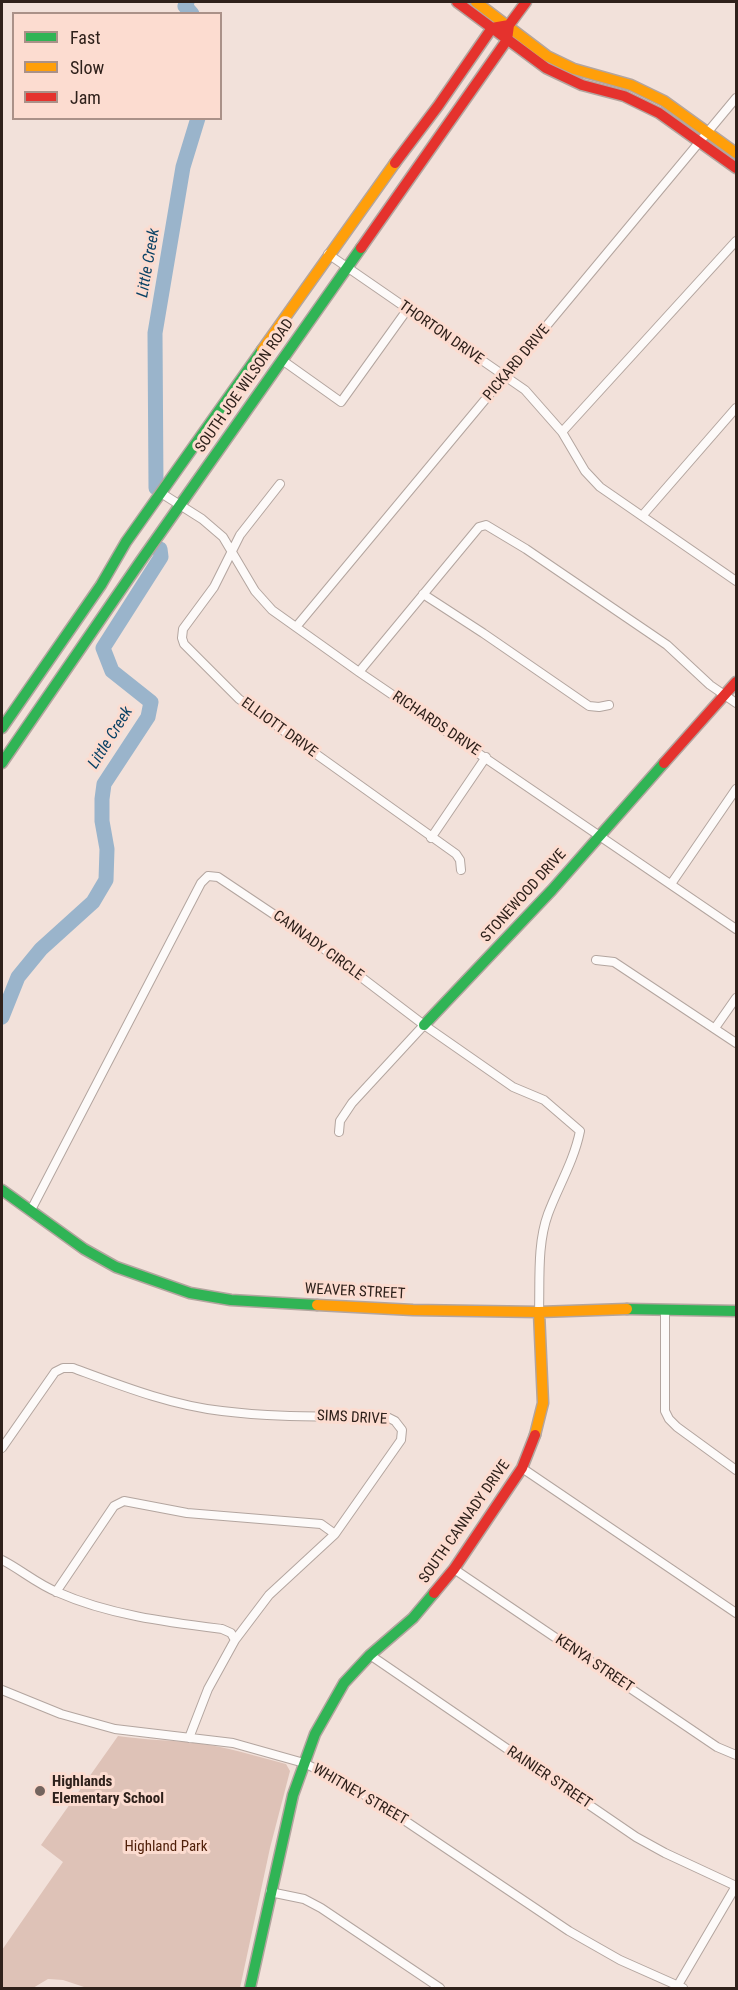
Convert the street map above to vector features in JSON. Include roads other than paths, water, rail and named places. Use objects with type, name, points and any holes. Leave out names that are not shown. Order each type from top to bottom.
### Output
[{"type":"main road","points":[[457,2],[546,68],[582,85],[624,96],[659,114],[736,168]]},
{"type":"main road","points":[[476,2],[546,56],[574,69],[631,85],[664,101],[736,153]]},
{"type":"main road","points":[[507,40],[508,25],[526,2]]},
{"type":"main road","points":[[492,28],[508,25]]},
{"type":"main road","name":"SOUTH JOE WILSON ROAD","points":[[2,728],[101,585],[126,542],[328,254],[438,106],[492,28]]},
{"type":"main road","name":"SOUTH JOE WILSON ROAD","points":[[2,763],[346,267],[507,40]]},
{"type":"main road","name":"STONEWOOD DRIVE","points":[[424,1025],[531,912],[736,682]]},
{"type":"main road","name":"WEAVER STREET","points":[[2,1190],[84,1249],[117,1267],[190,1293],[251,1301],[412,1310],[736,1311]]},
{"type":"main road","name":"SOUTH CANNADY DRIVE","points":[[250,1989],[293,1795],[315,1734],[344,1683],[370,1655],[412,1618],[454,1569],[522,1468],[534,1440],[543,1403],[539,1312]]},
{"type":"street","name":"PICKARD DRIVE","points":[[296,627],[701,143],[736,98]]},
{"type":"street","points":[[562,432],[736,241]]},
{"type":"street","name":"THORTON DRIVE","points":[[328,254],[525,390],[562,432],[585,471],[600,487],[735,578]]},
{"type":"street","points":[[282,360],[341,402],[407,310]]},
{"type":"street","points":[[642,516],[736,408]]},
{"type":"street","name":"ELLIOTT DRIVE","points":[[280,484],[240,535],[214,587],[183,629],[184,644],[239,699],[456,854],[460,860],[461,870]]},
{"type":"street","name":"RICHARDS DRIVE","points":[[161,493],[223,537],[255,591],[272,610],[359,672],[600,834],[736,929]]},
{"type":"street","points":[[359,672],[479,527],[486,525],[667,645],[710,684],[736,703]]},
{"type":"street","points":[[423,594],[589,706],[609,705]]},
{"type":"street","points":[[431,838],[486,757]]},
{"type":"street","points":[[671,884],[736,789]]},
{"type":"street","name":"CANNADY CIRCLE","points":[[31,1210],[201,883],[208,876],[223,879],[315,942],[424,1025],[513,1087],[544,1100],[580,1131],[564,1180],[548,1215],[542,1240],[539,1312]]},
{"type":"street","points":[[596,960],[615,962],[736,1043]]},
{"type":"street","points":[[715,1029],[736,998]]},
{"type":"street","name":"STONEWOOD DRIVE","points":[[339,1132],[340,1121],[352,1103],[424,1025]]},
{"type":"street","points":[[665,1310],[665,1411],[669,1419],[678,1427],[736,1470]]},
{"type":"street","name":"SIMS DRIVE","points":[[2,1448],[54,1372],[66,1367],[163,1400],[222,1411],[387,1417],[395,1420],[402,1430],[401,1440],[335,1534],[268,1595],[235,1640],[208,1689],[189,1738]]},
{"type":"street","points":[[522,1468],[736,1613]]},
{"type":"street","points":[[56,1592],[114,1506],[124,1501],[187,1513],[321,1524],[335,1534]]},
{"type":"street","points":[[2,1560],[56,1592],[107,1610],[154,1620],[222,1629],[231,1633],[235,1640]]},
{"type":"street","name":"KENYA STREET","points":[[454,1569],[717,1747],[736,1755]]},
{"type":"street","name":"RAINIER STREET","points":[[370,1655],[636,1837],[736,1886]]},
{"type":"street","name":"WHITNEY STREET","points":[[2,1690],[61,1714],[106,1727],[233,1743],[304,1763],[347,1784],[395,1814],[569,1931],[620,1960],[681,1987]]},
{"type":"street","points":[[681,1987],[736,1886]]},
{"type":"street","points":[[270,1892],[304,1899],[321,1908],[440,1989]]},
{"type":"waterway","name":"Little Creek","points":[[187,2],[185,6],[190,12]]},
{"type":"waterway","name":"Little Creek","points":[[156,488],[155,333],[183,167],[197,120]]},
{"type":"waterway","name":"Little Creek","points":[[2,1017],[18,977],[41,949],[93,902],[106,880],[107,849],[102,821],[104,784],[148,717],[151,702],[112,671],[103,648],[161,557],[160,549]]},
{"type":"place","name":"Highlands Elementary School","points":[[40,1791]]},
{"type":"park label","name":"Highland Park","points":[[166,1847]]}]
